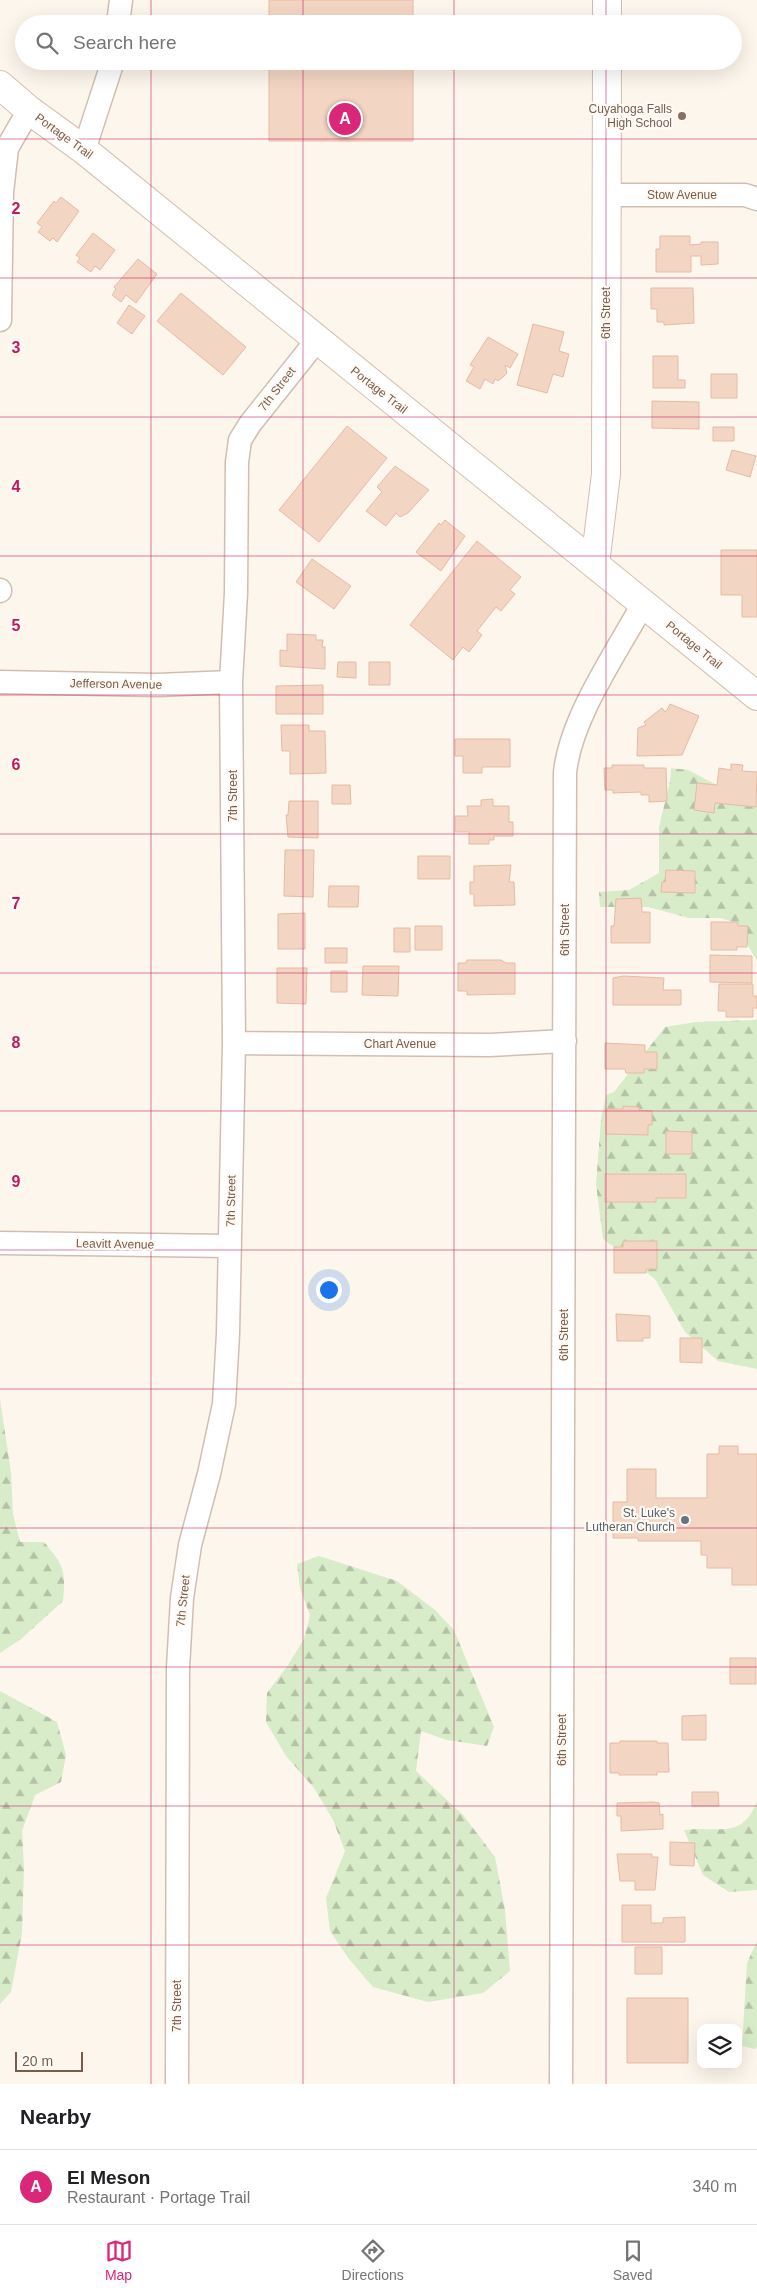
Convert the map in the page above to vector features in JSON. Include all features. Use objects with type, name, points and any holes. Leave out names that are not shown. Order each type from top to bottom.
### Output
[{"type":"main road","points":[[607,0],[607,15]]},
{"type":"main road","name":"6th Street","points":[[595,564],[606,474],[607,70]]},
{"type":"main road","name":"Portage Trail","points":[[0,85],[29,110],[84,150],[757,696]]},
{"type":"street","points":[[119,15],[121,0]]},
{"type":"street","points":[[84,150],[110,70]]},
{"type":"street","points":[[0,320],[2,192],[7,148],[29,110]]},
{"type":"street","name":"Stow Avenue","points":[[607,195],[745,196],[757,199]]},
{"type":"street","name":"7th Street","points":[[177,2084],[178,1668],[182,1598],[190,1545],[209,1474],[224,1404],[230,1246],[234,1043],[231,682],[236,593],[237,462],[240,440],[281,383],[317,340]]},
{"type":"street","name":"6th Street","points":[[561,2084],[567,756],[572,738],[584,712],[643,604]]},
{"type":"street","name":"Jefferson Avenue","points":[[0,682],[158,685],[231,682]]},
{"type":"street","name":"Chart Avenue","points":[[234,1043],[489,1044],[565,1041]]},
{"type":"street","name":"Leavitt Avenue","points":[[0,1243],[230,1246]]},
{"type":"green space","points":[[671,768],[688,770],[757,806],[757,961],[734,922],[720,918],[689,918],[648,907],[600,907],[599,892],[629,890],[659,873],[659,827],[670,781]]},
{"type":"green space","points":[[757,1020],[757,1369],[718,1361],[685,1332],[655,1279],[603,1239],[596,1184],[601,1119],[606,1095],[614,1092],[665,1027],[696,1022]]},
{"type":"green space","points":[[0,1399],[11,1473],[13,1514],[20,1542],[44,1542],[60,1563],[64,1582],[63,1601],[21,1639],[0,1653]]},
{"type":"green space","points":[[319,1556],[397,1581],[435,1610],[454,1630],[494,1727],[487,1746],[447,1740],[421,1731],[416,1771],[463,1815],[495,1857],[505,1910],[510,1971],[483,1993],[428,2002],[373,1987],[349,1959],[330,1931],[326,1898],[345,1851],[333,1820],[314,1788],[286,1756],[266,1722],[267,1693],[304,1639],[310,1615],[300,1588],[297,1564]]},
{"type":"green space","points":[[0,1691],[57,1722],[66,1755],[61,1782],[35,1795],[22,1831],[24,1868],[22,1933],[11,1992],[0,2004]]},
{"type":"green space","points":[[757,1801],[757,1890],[729,1892],[703,1875],[684,1830],[728,1829],[737,1826],[744,1822],[751,1814]]},
{"type":"green space","points":[[757,1941],[757,2047],[755,2049],[742,2046],[747,1963]]},
{"type":"building","points":[[269,0],[413,0],[413,15],[269,15]]},
{"type":"building","points":[[269,70],[413,70],[413,141],[269,141]]},
{"type":"building","points":[[61,197],[79,211],[57,242],[53,238],[50,241],[38,232],[42,227],[37,223],[54,201],[56,203]]},
{"type":"building","points":[[93,233],[115,250],[100,270],[95,266],[91,272],[77,262],[80,258],[76,255]]},
{"type":"building","points":[[660,236],[690,236],[690,245],[701,244],[701,242],[718,242],[718,264],[701,265],[701,256],[691,256],[691,272],[656,272],[656,249],[660,249]]},
{"type":"building","points":[[138,259],[157,274],[136,303],[126,295],[121,302],[112,295],[116,289],[114,287]]},
{"type":"building","points":[[651,288],[693,288],[694,323],[664,325],[664,322],[657,322],[657,309],[651,309]]},
{"type":"building","points":[[181,293],[246,347],[223,375],[157,321]]},
{"type":"building","points":[[129,305],[145,316],[132,334],[117,323]]},
{"type":"building","points":[[533,324],[564,332],[559,351],[569,354],[563,377],[553,374],[547,393],[517,385]]},
{"type":"building","points":[[488,337],[518,354],[510,368],[505,365],[507,373],[503,377],[498,381],[495,379],[493,384],[485,379],[480,389],[466,381],[474,367],[470,365]]},
{"type":"building","points":[[653,356],[678,356],[678,380],[685,380],[685,388],[653,388]]},
{"type":"building","points":[[711,374],[737,374],[737,398],[711,398]]},
{"type":"building","points":[[652,401],[699,402],[699,429],[652,428]]},
{"type":"building","points":[[347,426],[387,458],[319,542],[279,510]]},
{"type":"building","points":[[713,427],[734,427],[734,441],[713,441]]},
{"type":"building","points":[[732,450],[756,456],[750,477],[726,470]]},
{"type":"building","points":[[395,466],[429,490],[408,513],[400,517],[396,513],[386,526],[366,511],[382,492],[377,487]]},
{"type":"building","points":[[445,520],[465,536],[441,571],[416,552],[439,523],[441,525]]},
{"type":"building","points":[[477,541],[521,577],[510,590],[515,594],[501,611],[496,607],[477,631],[482,635],[469,652],[463,647],[453,660],[410,625]]},
{"type":"building","points":[[721,550],[757,550],[757,617],[742,617],[742,595],[721,595]]},
{"type":"building","points":[[312,559],[351,586],[334,609],[296,582]]},
{"type":"building","points":[[287,634],[316,635],[316,640],[323,640],[322,647],[325,647],[325,669],[280,666],[280,650],[287,651]]},
{"type":"building","points":[[338,662],[356,662],[356,678],[337,677]]},
{"type":"building","points":[[369,662],[390,662],[390,685],[369,685]]},
{"type":"building","points":[[323,685],[323,714],[276,714],[276,686]]},
{"type":"building","points":[[670,704],[699,716],[682,755],[637,756],[638,728],[646,725],[644,722],[662,708],[665,712]]},
{"type":"building","points":[[281,725],[309,725],[309,731],[325,731],[326,773],[290,774],[290,751],[282,751]]},
{"type":"building","points":[[455,739],[510,739],[510,767],[482,767],[482,773],[463,773],[463,756],[455,756]]},
{"type":"building","points":[[731,764],[743,765],[742,771],[757,772],[756,807],[715,803],[714,813],[694,810],[697,783],[717,785],[719,768],[731,770]]},
{"type":"building","points":[[612,765],[644,765],[644,768],[666,768],[667,801],[649,802],[649,795],[641,795],[641,792],[613,793],[613,790],[605,790],[604,768],[612,768]]},
{"type":"building","points":[[332,785],[350,785],[351,804],[332,804]]},
{"type":"building","points":[[493,799],[493,806],[509,806],[509,822],[513,822],[513,836],[494,836],[494,840],[489,840],[489,844],[469,844],[469,832],[455,832],[455,816],[468,816],[467,806],[481,806],[481,800]]},
{"type":"building","points":[[289,801],[318,801],[318,838],[288,837],[286,815],[288,815]]},
{"type":"building","points":[[285,850],[314,850],[313,897],[284,896]]},
{"type":"building","points":[[418,856],[450,856],[450,879],[418,879]]},
{"type":"building","points":[[511,865],[509,882],[514,882],[515,905],[474,906],[474,894],[470,894],[470,882],[474,882],[474,866]]},
{"type":"building","points":[[666,870],[695,871],[695,893],[661,892],[662,882],[665,882]]},
{"type":"building","points":[[329,886],[359,886],[358,907],[328,907]]},
{"type":"building","points":[[641,898],[642,912],[650,912],[650,943],[611,943],[611,926],[614,926],[616,899]]},
{"type":"building","points":[[305,913],[305,949],[278,949],[278,914]]},
{"type":"building","points":[[711,922],[738,922],[738,926],[748,926],[747,947],[737,947],[737,950],[711,950]]},
{"type":"building","points":[[415,926],[442,926],[442,950],[415,950]]},
{"type":"building","points":[[394,928],[410,928],[410,952],[394,952]]},
{"type":"building","points":[[325,948],[347,948],[347,963],[325,963]]},
{"type":"building","points":[[710,955],[752,956],[752,983],[710,982]]},
{"type":"building","points":[[467,960],[501,960],[506,963],[515,963],[515,994],[467,995],[467,991],[458,991],[458,963],[466,963]]},
{"type":"building","points":[[363,966],[399,966],[398,996],[362,995]]},
{"type":"building","points":[[277,968],[307,968],[306,1004],[277,1003]]},
{"type":"building","points":[[331,971],[347,971],[347,992],[331,992]]},
{"type":"building","points":[[623,976],[664,978],[663,990],[681,990],[681,1005],[613,1005],[613,978]]},
{"type":"building","points":[[719,984],[753,984],[753,996],[757,996],[757,1008],[753,1008],[753,1017],[726,1017],[726,1011],[718,1011]]},
{"type":"building","points":[[605,1043],[645,1045],[645,1052],[657,1052],[657,1069],[644,1069],[644,1073],[626,1073],[625,1069],[605,1069]]},
{"type":"building","points":[[623,1106],[639,1107],[639,1110],[652,1111],[652,1125],[648,1125],[648,1135],[606,1134],[606,1109],[623,1109]]},
{"type":"building","points":[[666,1131],[692,1132],[692,1154],[666,1154]]},
{"type":"building","points":[[605,1174],[686,1174],[686,1198],[656,1198],[656,1202],[605,1202]]},
{"type":"building","points":[[623,1241],[657,1241],[657,1269],[646,1269],[646,1273],[614,1273],[614,1247],[623,1247]]},
{"type":"building","points":[[616,1314],[650,1316],[650,1338],[643,1338],[643,1341],[617,1341]]},
{"type":"building","points":[[680,1338],[702,1338],[702,1363],[680,1362]]},
{"type":"building","name":"St. Luke's Lutheran Church","points":[[719,1446],[738,1446],[738,1454],[757,1454],[757,1585],[732,1585],[732,1568],[707,1568],[707,1555],[701,1555],[701,1541],[638,1541],[638,1538],[613,1538],[613,1502],[627,1502],[627,1469],[656,1469],[656,1498],[707,1498],[707,1454],[719,1454]]},
{"type":"building","points":[[730,1658],[756,1658],[756,1684],[730,1684]]},
{"type":"building","points":[[706,1715],[706,1740],[682,1740],[682,1716]]},
{"type":"building","points":[[620,1741],[657,1741],[657,1743],[668,1743],[669,1772],[657,1772],[657,1775],[619,1775],[619,1773],[610,1773],[610,1743],[620,1743]]},
{"type":"building","points":[[692,1792],[718,1792],[719,1806],[692,1806]]},
{"type":"building","points":[[617,1803],[659,1803],[660,1815],[663,1814],[663,1829],[621,1831],[621,1816],[617,1816]]},
{"type":"building","points":[[670,1842],[695,1843],[694,1866],[670,1865]]},
{"type":"building","points":[[617,1854],[652,1854],[652,1857],[658,1857],[655,1890],[635,1890],[635,1881],[620,1881]]},
{"type":"building","points":[[622,1905],[651,1905],[651,1923],[663,1923],[663,1918],[685,1917],[685,1942],[622,1942]]},
{"type":"building","points":[[635,1947],[662,1947],[662,1974],[635,1974]]},
{"type":"building","points":[[627,1998],[688,1998],[688,2063],[627,2063]]},
{"type":"place","name":"Cuyahoga Falls High School","points":[[682,116]]},
{"type":"place","name":"El Meson","points":[[345,119]]},
{"type":"place","name":"St. Luke's Lutheran Church","points":[[685,1520]]}]
